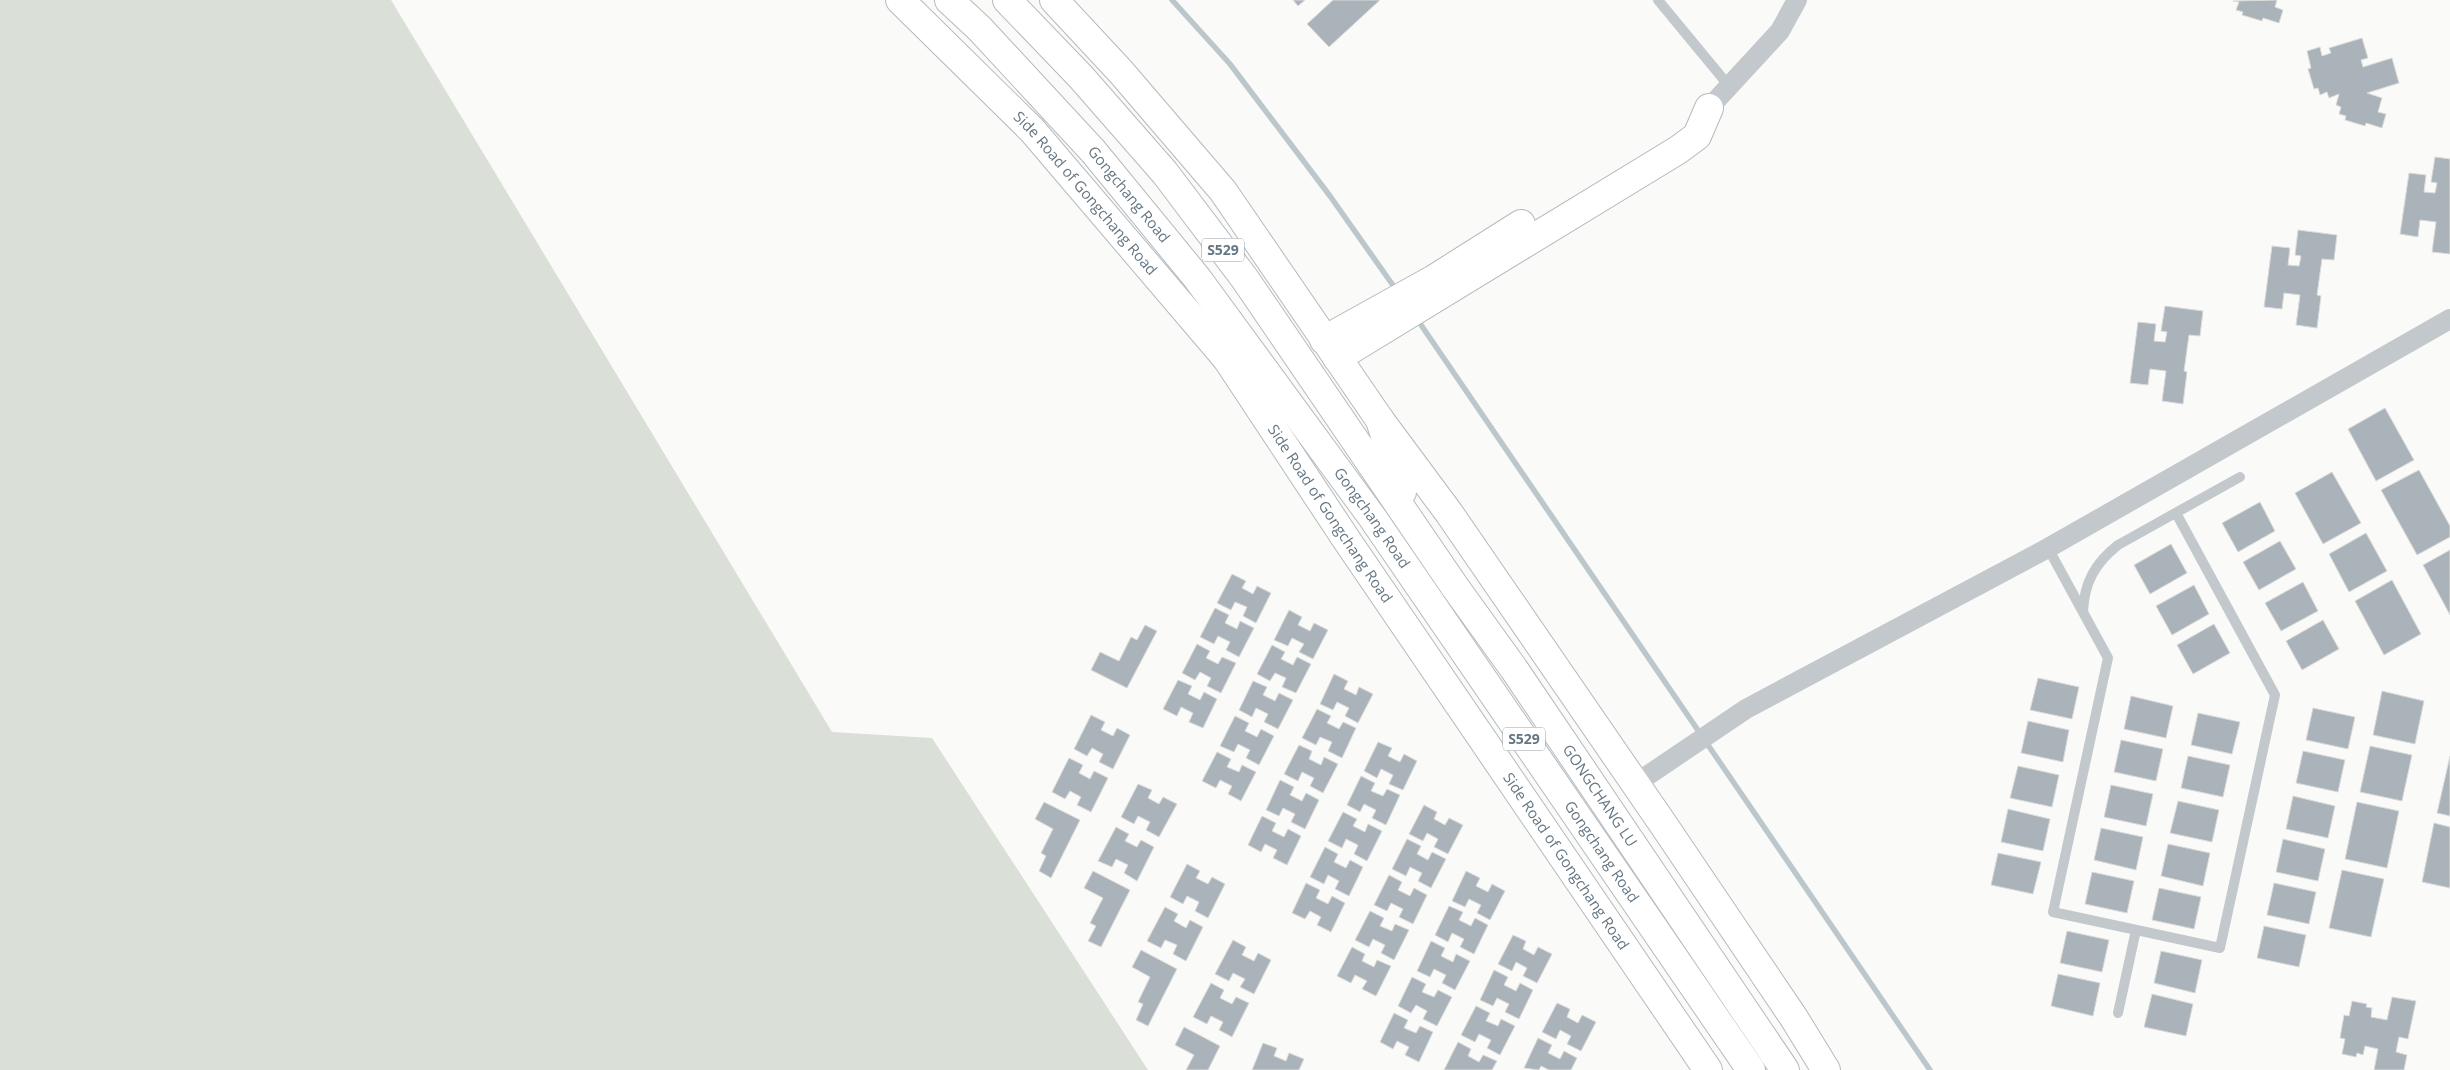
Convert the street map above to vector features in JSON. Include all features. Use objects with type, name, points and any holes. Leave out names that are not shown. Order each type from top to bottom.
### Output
[{"type":"main road","name":"Side Road of Gongchang Road","points":[[900,0],[1032,130],[1227,359],[1346,539],[1708,1070]]},
{"type":"main road","name":"Gongchang Road","points":[[949,0],[980,29],[1093,151],[1197,278],[1372,517],[1751,1070]]},
{"type":"main road","name":"Gongchang Road","points":[[1007,0],[1081,77],[1166,173],[1245,279],[1412,522]]},
{"type":"main road","points":[[1054,0],[1121,72],[1223,191],[1380,420],[1448,513],[1635,784],[1794,1018],[1826,1070]]},
{"type":"main road","points":[[1331,349],[1678,150],[1697,136],[1709,108]]},
{"type":"main road","points":[[1227,359],[1294,411]]},
{"type":"main road","points":[[1380,420],[1412,522]]},
{"type":"main road","name":"GONGCHANG LU","points":[[1412,522],[1514,669],[1785,1070]]},
{"type":"street","points":[[1709,108],[1780,31],[1797,0]]},
{"type":"street","points":[[1635,784],[1734,717],[2048,548],[2450,319]]},
{"type":"lane","points":[[1658,0],[1730,86]]},
{"type":"lane","points":[[2083,612],[2084,599],[2092,574],[2108,553],[2118,545],[2240,477]]},
{"type":"lane","points":[[2048,548],[2108,658],[2052,912],[2220,948],[2276,695],[2176,513]]},
{"type":"lane","points":[[2118,1013],[2136,930]]},
{"type":"shaded area","points":[[0,0],[391,0],[832,732],[932,738],[1148,1070],[0,1070]]},
{"type":"building","points":[[1293,0],[1305,0],[1298,6]]},
{"type":"building","points":[[1333,0],[1380,0],[1329,47],[1307,24]]},
{"type":"building","points":[[2277,0],[2275,7],[2283,10],[2279,23],[2263,18],[2262,21],[2242,15],[2243,12],[2236,10],[2239,2],[2233,1]]},
{"type":"building","points":[[2362,38],[2368,58],[2361,60],[2363,67],[2392,58],[2399,83],[2367,93],[2382,98],[2378,112],[2386,114],[2382,128],[2366,123],[2365,126],[2345,120],[2346,116],[2339,114],[2341,107],[2336,105],[2339,94],[2329,98],[2327,92],[2320,95],[2318,88],[2314,89],[2308,69],[2311,68],[2307,51],[2320,47],[2322,56],[2331,53],[2329,48]]},
{"type":"building","points":[[2435,157],[2450,159],[2450,254],[2432,252],[2436,222],[2420,220],[2418,237],[2400,234],[2409,173],[2426,175],[2424,192],[2435,193],[2437,183],[2431,182]]},
{"type":"building","points":[[2298,230],[2337,235],[2334,260],[2322,259],[2317,295],[2321,296],[2317,328],[2296,325],[2300,295],[2284,293],[2282,309],[2264,307],[2272,246],[2290,248],[2288,265],[2299,266],[2301,256],[2295,255]]},
{"type":"building","points":[[2165,306],[2203,311],[2200,336],[2189,335],[2184,371],[2187,372],[2183,404],[2162,401],[2166,371],[2150,369],[2148,385],[2130,383],[2138,322],[2156,324],[2154,341],[2165,342],[2167,332],[2161,331]]},
{"type":"building","points":[[2385,408],[2414,460],[2376,481],[2348,429]]},
{"type":"building","points":[[2419,470],[2450,526],[2450,537],[2417,555],[2381,490]]},
{"type":"building","points":[[2332,472],[2361,523],[2323,544],[2295,493]]},
{"type":"building","points":[[2260,502],[2275,531],[2238,552],[2222,523]]},
{"type":"building","points":[[2366,533],[2387,571],[2349,592],[2329,554]]},
{"type":"building","points":[[2280,541],[2296,569],[2259,590],[2243,562]]},
{"type":"building","points":[[2171,544],[2187,573],[2150,594],[2134,565]]},
{"type":"building","points":[[2450,550],[2450,615],[2423,565]]},
{"type":"building","points":[[1232,574],[1246,581],[1242,588],[1253,594],[1257,586],[1271,593],[1256,623],[1243,616],[1247,607],[1235,602],[1231,610],[1217,603]]},
{"type":"building","points":[[2392,580],[2421,634],[2384,655],[2355,601]]},
{"type":"building","points":[[2303,582],[2318,611],[2281,631],[2265,603]]},
{"type":"building","points":[[2194,585],[2209,614],[2172,635],[2156,606]]},
{"type":"building","points":[[1215,608],[1229,615],[1225,623],[1237,629],[1240,621],[1254,628],[1239,657],[1226,650],[1230,642],[1218,636],[1214,644],[1200,637]]},
{"type":"building","points":[[1289,610],[1302,617],[1298,625],[1310,631],[1314,623],[1328,630],[1313,659],[1299,652],[1304,644],[1292,638],[1288,646],[1274,640]]},
{"type":"building","points":[[2323,620],[2339,649],[2302,670],[2286,641]]},
{"type":"building","points":[[2214,624],[2230,653],[2193,674],[2177,645]]},
{"type":"building","points":[[1145,625],[1157,631],[1127,688],[1091,670],[1100,652],[1119,661],[1131,637],[1137,640]]},
{"type":"building","points":[[1197,644],[1210,651],[1206,658],[1218,664],[1222,657],[1236,663],[1221,693],[1207,686],[1211,678],[1200,672],[1195,680],[1182,673]]},
{"type":"building","points":[[1272,645],[1285,652],[1281,659],[1293,665],[1297,657],[1311,664],[1296,693],[1282,687],[1286,678],[1275,673],[1270,681],[1257,674]]},
{"type":"building","points":[[1334,674],[1348,681],[1344,689],[1356,695],[1359,687],[1373,694],[1358,723],[1345,716],[1349,708],[1337,702],[1333,710],[1320,704]]},
{"type":"building","points":[[2038,678],[2079,687],[2072,719],[2030,710]]},
{"type":"building","points":[[1178,680],[1192,686],[1188,694],[1200,700],[1204,692],[1217,699],[1203,728],[1189,722],[1193,713],[1181,707],[1177,716],[1163,709]]},
{"type":"building","points":[[1253,681],[1267,687],[1263,695],[1275,701],[1279,693],[1293,700],[1278,729],[1264,722],[1268,714],[1256,708],[1252,717],[1239,710]]},
{"type":"building","points":[[2382,691],[2424,701],[2415,744],[2373,735]]},
{"type":"building","points":[[2131,696],[2173,706],[2166,738],[2124,729]]},
{"type":"building","points":[[2313,708],[2355,717],[2348,749],[2306,740]]},
{"type":"building","points":[[1317,709],[1331,716],[1327,723],[1339,729],[1343,722],[1356,728],[1342,758],[1328,751],[1332,742],[1320,737],[1316,745],[1302,738]]},
{"type":"building","points":[[2198,713],[2240,722],[2232,754],[2191,745]]},
{"type":"building","points":[[1091,715],[1105,722],[1101,730],[1113,736],[1117,728],[1130,735],[1113,769],[1099,762],[1103,754],[1092,748],[1087,756],[1074,749]]},
{"type":"building","points":[[1235,716],[1249,723],[1245,731],[1257,737],[1261,729],[1274,736],[1259,765],[1246,758],[1250,750],[1238,744],[1234,752],[1220,746]]},
{"type":"building","points":[[2028,721],[2069,730],[2063,762],[2021,753]]},
{"type":"building","points":[[2121,740],[2163,749],[2156,781],[2114,772]]},
{"type":"building","points":[[1378,742],[1392,748],[1388,756],[1400,762],[1404,754],[1417,761],[1403,790],[1389,784],[1393,775],[1381,769],[1377,778],[1364,771]]},
{"type":"building","points":[[1299,745],[1312,751],[1309,759],[1321,765],[1324,757],[1338,764],[1323,793],[1310,786],[1314,778],[1302,772],[1298,781],[1284,774]]},
{"type":"building","points":[[2370,746],[2412,755],[2402,801],[2360,792]]},
{"type":"building","points":[[2303,751],[2345,760],[2338,792],[2296,783]]},
{"type":"building","points":[[1217,752],[1231,759],[1227,767],[1239,772],[1242,765],[1256,772],[1241,801],[1228,794],[1232,786],[1220,780],[1216,788],[1202,781]]},
{"type":"building","points":[[2188,756],[2230,765],[2223,797],[2181,788]]},
{"type":"building","points":[[2450,756],[2450,816],[2437,813]]},
{"type":"building","points":[[1069,758],[1083,765],[1079,773],[1090,779],[1094,771],[1108,778],[1091,812],[1077,805],[1081,797],[1070,791],[1065,799],[1052,792]]},
{"type":"building","points":[[2018,766],[2059,775],[2052,807],[2010,798]]},
{"type":"building","points":[[1361,776],[1375,783],[1371,791],[1383,796],[1387,789],[1400,795],[1386,825],[1372,818],[1376,810],[1364,804],[1360,812],[1347,805]]},
{"type":"building","points":[[1280,780],[1294,787],[1290,795],[1302,801],[1306,793],[1319,800],[1305,829],[1291,822],[1295,814],[1283,808],[1279,816],[1266,810]]},
{"type":"building","points":[[1138,784],[1152,790],[1148,798],[1159,804],[1163,797],[1177,804],[1159,837],[1146,830],[1150,822],[1138,816],[1134,824],[1121,817]]},
{"type":"building","points":[[2111,785],[2153,794],[2146,826],[2104,817]]},
{"type":"building","points":[[2293,796],[2335,806],[2328,838],[2286,829]]},
{"type":"building","points":[[2178,801],[2219,810],[2212,842],[2170,833]]},
{"type":"building","points":[[1044,802],[1080,820],[1051,878],[1039,871],[1046,856],[1041,853],[1053,829],[1035,819]]},
{"type":"building","points":[[2357,802],[2399,811],[2387,868],[2345,859]]},
{"type":"building","points":[[1424,805],[1437,812],[1434,819],[1445,825],[1449,818],[1463,825],[1448,854],[1434,847],[1438,839],[1427,833],[1423,841],[1409,834]]},
{"type":"building","points":[[2008,809],[2050,819],[2043,851],[2001,842]]},
{"type":"building","points":[[1343,812],[1357,819],[1353,826],[1365,832],[1368,824],[1382,831],[1367,861],[1354,854],[1358,845],[1346,839],[1342,848],[1328,841]]},
{"type":"building","points":[[1262,816],[1276,823],[1272,831],[1284,837],[1288,829],[1301,836],[1287,865],[1273,858],[1277,850],[1265,844],[1261,852],[1248,845]]},
{"type":"building","points":[[2434,823],[2450,827],[2450,888],[2422,882]]},
{"type":"building","points":[[1116,827],[1129,834],[1125,841],[1137,847],[1141,840],[1154,847],[1137,881],[1124,873],[1128,865],[1116,859],[1112,867],[1098,861]]},
{"type":"building","points":[[2101,828],[2143,837],[2136,870],[2094,860]]},
{"type":"building","points":[[1407,839],[1421,846],[1417,854],[1428,860],[1432,852],[1446,859],[1431,888],[1418,881],[1422,873],[1410,867],[1406,876],[1392,869]]},
{"type":"building","points":[[2283,839],[2325,849],[2318,881],[2276,872]]},
{"type":"building","points":[[2168,844],[2210,853],[2203,886],[2161,876]]},
{"type":"building","points":[[1325,847],[1338,854],[1334,862],[1346,868],[1350,860],[1363,867],[1349,896],[1335,889],[1339,881],[1328,875],[1324,884],[1310,877]]},
{"type":"building","points":[[1998,853],[2041,862],[2033,894],[1991,885]]},
{"type":"building","points":[[1187,864],[1200,871],[1196,878],[1208,884],[1212,877],[1225,884],[1208,918],[1195,911],[1199,902],[1187,896],[1183,904],[1170,897]]},
{"type":"building","points":[[2342,870],[2384,879],[2371,937],[2329,928]]},
{"type":"building","points":[[1093,871],[1130,890],[1101,947],[1088,941],[1096,926],[1090,923],[1103,898],[1084,888]]},
{"type":"building","points":[[1466,871],[1480,878],[1476,886],[1488,892],[1492,884],[1505,891],[1490,920],[1477,913],[1481,905],[1469,899],[1465,907],[1452,901]]},
{"type":"building","points":[[2092,872],[2134,881],[2127,913],[2085,904]]},
{"type":"building","points":[[1389,875],[1402,882],[1398,890],[1410,896],[1414,888],[1427,895],[1413,924],[1399,917],[1403,909],[1391,903],[1387,911],[1374,905]]},
{"type":"building","points":[[1306,883],[1320,890],[1316,898],[1328,904],[1332,896],[1345,903],[1331,932],[1317,925],[1321,917],[1310,911],[1305,919],[1292,913]]},
{"type":"building","points":[[2274,883],[2316,892],[2309,924],[2267,915]]},
{"type":"building","points":[[2159,888],[2201,897],[2194,929],[2152,920]]},
{"type":"building","points":[[1449,906],[1463,912],[1459,920],[1471,926],[1475,918],[1488,925],[1474,954],[1460,947],[1464,939],[1452,933],[1448,942],[1435,935]]},
{"type":"building","points":[[1165,907],[1178,914],[1174,921],[1186,928],[1190,920],[1203,927],[1186,961],[1173,954],[1177,945],[1165,940],[1161,948],[1147,941]]},
{"type":"building","points":[[1370,911],[1384,918],[1380,926],[1392,931],[1395,924],[1409,930],[1394,960],[1381,953],[1385,945],[1373,939],[1369,947],[1355,940]]},
{"type":"building","points":[[2264,926],[2306,935],[2299,967],[2257,958]]},
{"type":"building","points":[[2067,931],[2109,940],[2102,972],[2060,963]]},
{"type":"building","points":[[1513,935],[1526,941],[1523,949],[1534,955],[1538,947],[1552,954],[1537,983],[1523,976],[1527,968],[1516,962],[1512,971],[1498,964]]},
{"type":"building","points":[[1233,940],[1246,947],[1242,955],[1254,961],[1258,953],[1271,960],[1254,994],[1240,987],[1245,979],[1233,973],[1229,981],[1215,974]]},
{"type":"building","points":[[1431,941],[1445,948],[1441,956],[1453,962],[1456,954],[1470,961],[1455,990],[1442,983],[1446,975],[1434,969],[1430,977],[1417,971]]},
{"type":"building","points":[[1352,947],[1365,954],[1362,961],[1374,967],[1377,960],[1391,966],[1376,996],[1362,989],[1367,981],[1355,975],[1351,983],[1337,976]]},
{"type":"building","points":[[1141,950],[1177,969],[1148,1026],[1136,1020],[1143,1004],[1138,1002],[1150,977],[1132,967]]},
{"type":"building","points":[[2161,951],[2202,960],[2195,993],[2154,983]]},
{"type":"building","points":[[1494,970],[1508,977],[1504,985],[1516,991],[1520,983],[1533,990],[1519,1019],[1505,1012],[1509,1004],[1497,998],[1493,1006],[1480,1000]]},
{"type":"building","points":[[2058,974],[2100,983],[2093,1016],[2051,1006]]},
{"type":"building","points":[[1412,977],[1426,984],[1422,992],[1434,997],[1438,990],[1452,997],[1437,1026],[1423,1019],[1427,1011],[1416,1005],[1411,1013],[1398,1006]]},
{"type":"building","points":[[1211,983],[1224,990],[1220,998],[1232,1004],[1236,997],[1249,1003],[1232,1037],[1219,1030],[1223,1022],[1211,1016],[1207,1024],[1193,1017]]},
{"type":"building","points":[[2152,994],[2193,1004],[2186,1036],[2144,1027]]},
{"type":"building","points":[[2392,997],[2416,1001],[2408,1039],[2399,1037],[2396,1052],[2407,1055],[2404,1070],[2374,1070],[2378,1049],[2365,1046],[2363,1055],[2357,1053],[2356,1057],[2342,1054],[2345,1039],[2340,1038],[2344,1015],[2349,1016],[2352,1001],[2367,1004],[2366,1007],[2372,1008],[2371,1017],[2387,1020]]},
{"type":"building","points":[[1557,1003],[1570,1009],[1567,1017],[1578,1023],[1582,1015],[1596,1022],[1581,1051],[1567,1044],[1571,1036],[1560,1030],[1556,1039],[1542,1032]]},
{"type":"building","points":[[1476,1006],[1490,1013],[1486,1021],[1498,1026],[1501,1019],[1515,1026],[1500,1055],[1487,1048],[1491,1040],[1479,1034],[1475,1042],[1461,1035]]},
{"type":"building","points":[[1394,1013],[1408,1020],[1404,1028],[1416,1033],[1420,1026],[1433,1032],[1419,1062],[1405,1055],[1409,1047],[1397,1041],[1393,1049],[1380,1042]]},
{"type":"building","points":[[1184,1027],[1220,1046],[1208,1070],[1186,1070],[1194,1055],[1175,1045]]},
{"type":"building","points":[[1538,1038],[1552,1045],[1548,1053],[1560,1059],[1564,1051],[1577,1058],[1571,1070],[1549,1070],[1541,1066],[1539,1070],[1524,1068]]},
{"type":"building","points":[[1458,1042],[1471,1049],[1468,1056],[1479,1062],[1483,1055],[1497,1061],[1492,1070],[1444,1070]]},
{"type":"building","points":[[1263,1043],[1277,1048],[1274,1056],[1286,1061],[1289,1053],[1304,1059],[1299,1070],[1252,1070]]},
{"type":"waterway","points":[[1172,0],[1230,64],[1330,196],[1397,291]]},
{"type":"waterway","points":[[1417,319],[1930,1070]]}]
